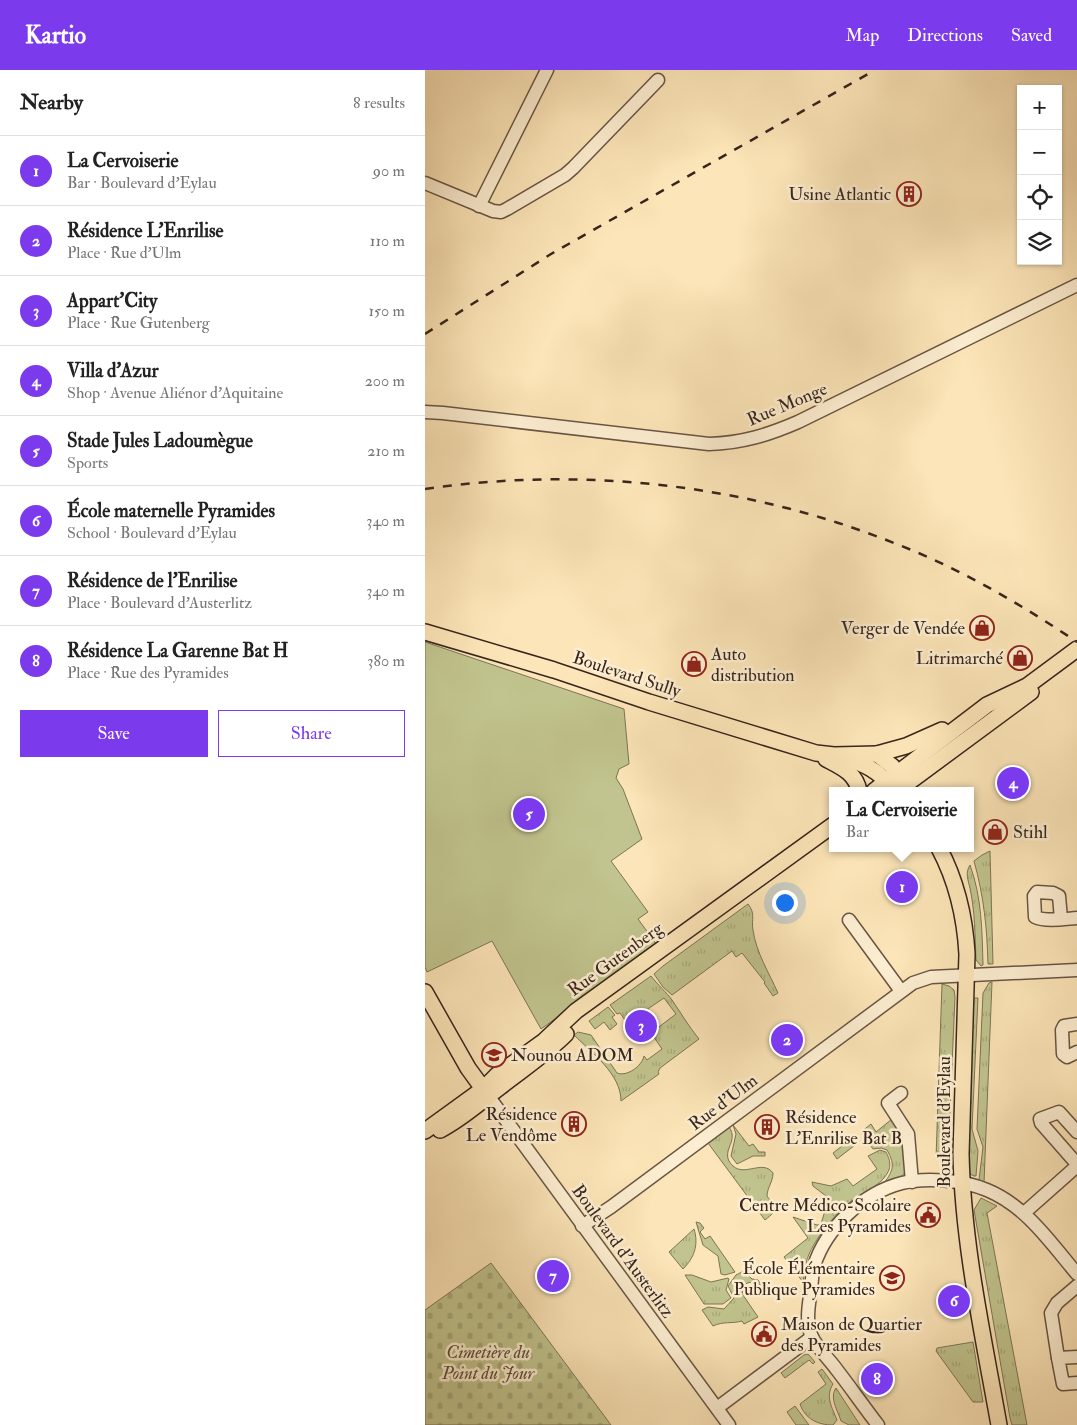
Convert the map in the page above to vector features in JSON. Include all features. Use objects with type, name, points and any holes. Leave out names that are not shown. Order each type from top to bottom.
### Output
[{"type":"main road","name":"Boulevard Sully","points":[[425,632],[554,670],[649,702],[816,753],[834,755],[877,754],[916,742],[946,728],[977,706],[987,705]]},
{"type":"main road","points":[[896,786],[987,705],[1027,686],[1072,658]]},
{"type":"main road","points":[[896,786],[918,774],[1072,658]]},
{"type":"main road","points":[[896,786],[1010,694]]},
{"type":"main road","name":"Boulevard Sully","points":[[816,753],[852,774],[858,787]]},
{"type":"main road","points":[[877,754],[886,760],[896,786]]},
{"type":"main road","name":"Boulevard Sully","points":[[834,755],[862,763],[896,786]]},
{"type":"main road","points":[[918,774],[919,787]]},
{"type":"main road","name":"Rue Gutenberg","points":[[425,1137],[454,1122],[486,1093],[497,1075],[544,1042],[576,1011],[829,828]]},
{"type":"main road","name":"Rue Gutenberg","points":[[425,1131],[486,1093],[498,1088],[549,1051],[588,1012],[829,837]]},
{"type":"main road","name":"Boulevard d'Eylau","points":[[941,852],[949,868],[957,894],[966,936]]},
{"type":"main road","name":"Boulevard d'Eylau","points":[[951,852],[965,888],[968,916],[961,1154],[962,1183],[969,1250],[999,1425]]},
{"type":"main road","points":[[425,992],[468,1068],[486,1093]]},
{"type":"street","points":[[479,206],[547,70]]},
{"type":"street","points":[[425,183],[493,212],[501,212],[565,175],[658,80]]},
{"type":"street","name":"Rue Monge","points":[[425,412],[709,444],[728,444],[762,437],[798,422],[1077,285]]},
{"type":"street","points":[[1061,919],[1077,918]]},
{"type":"street","points":[[849,920],[901,991]]},
{"type":"street","name":"Rue d'Ulm","points":[[583,1226],[913,983],[931,977],[1077,970]]},
{"type":"street","points":[[1077,1024],[1064,1026],[1062,1030],[1063,1054],[1067,1057],[1077,1052]]},
{"type":"street","name":"Boulevard d'Austerlitz","points":[[486,1093],[729,1425]]},
{"type":"street","points":[[901,1093],[888,1103],[908,1134],[912,1182]]},
{"type":"street","points":[[1024,1213],[1077,1165],[1041,1123],[1040,1118],[1059,1112],[1077,1132]]},
{"type":"street","points":[[877,1425],[812,1337],[807,1315],[814,1267],[823,1247],[837,1226],[864,1202],[881,1191],[901,1183],[946,1180],[987,1190],[1003,1198],[1024,1213],[1077,1274]]},
{"type":"street","points":[[1077,1286],[1057,1303],[1051,1314],[1063,1384],[1077,1383]]},
{"type":"street","points":[[717,1408],[812,1337]]},
{"type":"street","points":[[1058,1358],[1077,1358]]},
{"type":"green space","points":[[425,642],[624,709],[629,764],[619,769],[616,778],[623,789],[642,839],[611,861],[648,912],[638,919],[657,945],[541,1029],[492,941],[427,972],[425,967]]},
{"type":"green space","points":[[990,851],[993,964],[988,964],[984,912],[974,861]]},
{"type":"green space","points":[[970,865],[981,915],[983,965],[981,966],[976,960],[974,915],[967,876]]},
{"type":"green space","points":[[748,904],[753,914],[753,930],[757,946],[778,993],[773,996],[765,982],[742,953],[736,957],[732,951],[672,995],[663,987],[654,974]]},
{"type":"green space","points":[[651,976],[672,1000],[699,1039],[660,1068],[659,1074],[621,1101],[620,1091],[611,1073],[574,1035],[578,1032],[591,1035],[617,1073],[621,1074],[633,1070],[643,1060],[644,1056],[647,1060],[662,1049],[651,1033],[676,1014],[664,998],[627,1023],[620,1013],[617,1014],[610,1005]]},
{"type":"green space","points":[[992,982],[984,1183],[979,1180],[983,1147],[977,1129],[983,993],[989,983]]},
{"type":"green space","points":[[942,984],[954,990],[955,997],[948,1157],[936,1159]]},
{"type":"green space","points":[[971,998],[978,998],[972,1129],[978,1151],[976,1176],[968,1173]]},
{"type":"green space","points":[[608,1007],[615,1015],[612,1017],[617,1024],[610,1030],[604,1022],[595,1029],[589,1021]]},
{"type":"green space","points":[[892,1119],[906,1139],[906,1172],[899,1178],[882,1186],[889,1176],[892,1160],[887,1150],[881,1148],[873,1149],[861,1132],[871,1124],[876,1132]]},
{"type":"green space","points":[[733,1125],[749,1146],[753,1144],[759,1152],[765,1152],[765,1156],[753,1156],[737,1164],[731,1156],[736,1134]]},
{"type":"green space","points":[[729,1127],[732,1137],[728,1156],[733,1166],[743,1170],[764,1168],[769,1169],[773,1173],[767,1196],[775,1209],[765,1220],[708,1143]]},
{"type":"green space","points":[[855,1136],[859,1142],[837,1159],[833,1153]]},
{"type":"green space","points":[[880,1150],[886,1152],[889,1170],[875,1186],[857,1197],[834,1218],[820,1235],[805,1265],[803,1282],[784,1257],[808,1238],[793,1217],[817,1225],[821,1224],[827,1204],[826,1196],[813,1186],[812,1182],[831,1186],[847,1179],[853,1186],[877,1169],[868,1156]]},
{"type":"green space","points":[[981,1198],[997,1206],[987,1213],[1027,1425],[1012,1425],[1010,1418],[974,1210]]},
{"type":"green space","points":[[696,1222],[700,1223],[704,1228],[700,1232],[705,1239],[710,1236],[735,1272],[725,1275],[721,1274],[718,1256],[703,1245]]},
{"type":"green space","points":[[694,1229],[695,1251],[683,1269],[669,1252]]},
{"type":"green space","name":"Cimetière du Point du Jour","points":[[491,1263],[611,1425],[425,1425],[425,1310]]},
{"type":"green space","points":[[744,1271],[752,1279],[758,1280],[761,1285],[750,1282],[742,1288],[743,1295],[758,1317],[744,1324],[742,1321],[713,1326],[702,1310],[708,1307],[724,1309],[734,1298],[728,1286],[736,1275]]},
{"type":"green space","points":[[685,1275],[692,1275],[711,1282],[728,1278],[726,1290],[731,1298],[723,1304],[704,1304]]},
{"type":"green space","points":[[973,1342],[983,1402],[973,1402],[936,1351],[937,1348]]},
{"type":"green space","points":[[808,1354],[815,1362],[813,1364],[809,1360],[785,1378],[781,1373]]},
{"type":"green space","points":[[822,1369],[833,1384],[829,1398],[837,1420],[833,1425],[822,1424],[813,1420],[805,1414],[800,1404],[826,1384],[818,1372]]},
{"type":"green space","points":[[836,1388],[860,1425],[849,1425],[841,1421],[833,1396]]},
{"type":"green space","points":[[795,1406],[809,1425],[796,1425],[787,1412]]},
{"type":"railway","points":[[425,334],[551,254],[875,70]]},
{"type":"railway","points":[[425,489],[484,482],[544,479],[603,480],[663,485],[722,494],[780,506],[838,523],[918,553],[965,575],[1011,600],[1077,642]]},
{"type":"place","name":"Usine Atlantic","points":[[909,194]]},
{"type":"place","name":"Verger de Vendée","points":[[982,628]]},
{"type":"place","name":"Litrimarché","points":[[1020,658]]},
{"type":"place","name":"Auto distribution","points":[[694,664]]},
{"type":"place","name":"Villa d'Azur","points":[[1013,783]]},
{"type":"place","name":"Stade Jules Ladoumègue","points":[[529,814]]},
{"type":"place","name":"Stihl","points":[[995,832]]},
{"type":"place","name":"La Cervoiserie","points":[[902,887]]},
{"type":"place","name":"Appart'City","points":[[641,1026]]},
{"type":"place","name":"Résidence L'Enrilise","points":[[787,1040]]},
{"type":"place","name":"Nounou ADOM","points":[[494,1055]]},
{"type":"place","name":"Résidence Le Vendôme","points":[[574,1124]]},
{"type":"place","name":"Résidence L'Enrilise Bat B","points":[[767,1127]]},
{"type":"place","name":"Centre Médico-Scolaire Les Pyramides","points":[[928,1215]]},
{"type":"place","name":"Résidence de l’Enrilise","points":[[553,1276]]},
{"type":"place","name":"École Élémentaire Publique Pyramides","points":[[892,1278]]},
{"type":"place","name":"École maternelle Pyramides","points":[[954,1301]]},
{"type":"place","name":"Maison de Quartier des Pyramides","points":[[764,1334]]},
{"type":"place","name":"Résidence La Garenne Bat H","points":[[877,1379]]}]
